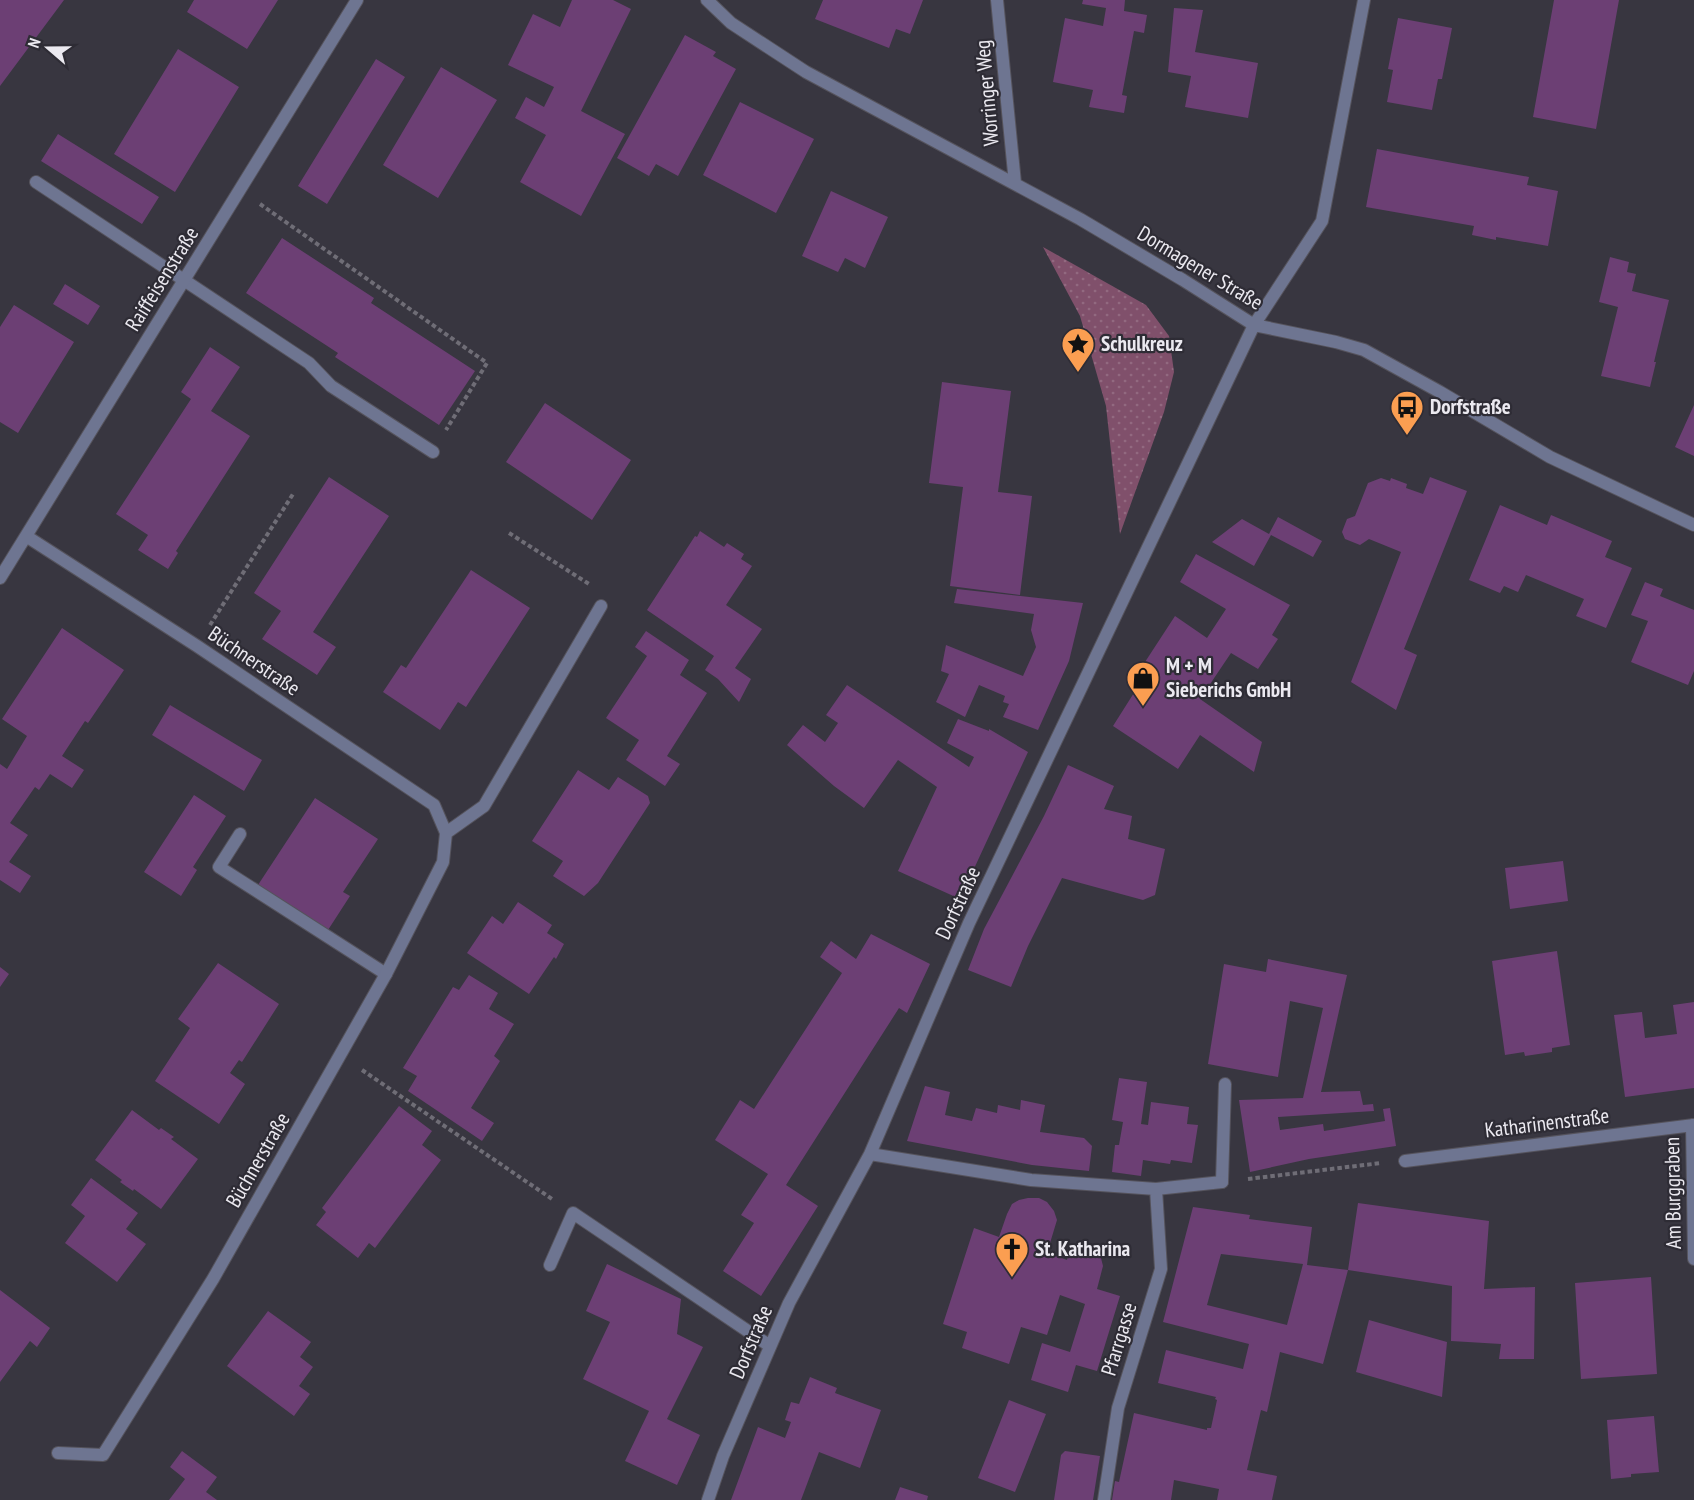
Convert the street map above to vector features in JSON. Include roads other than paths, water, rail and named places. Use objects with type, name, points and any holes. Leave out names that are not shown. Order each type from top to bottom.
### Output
[{"type":"street","name":"Raiffeisenstraße","points":[[0,578],[357,0]]},
{"type":"street","name":"Dormagener Straße","points":[[707,0],[731,23],[806,72],[1015,183],[1183,280],[1254,325],[1364,350],[1550,457],[1694,525]]},
{"type":"street","name":"Worringer Weg","points":[[997,0],[1015,183]]},
{"type":"street","name":"Dorfstraße","points":[[708,1500],[723,1456],[789,1303],[870,1154],[969,923],[1254,325],[1322,221],[1364,0]]},
{"type":"street","points":[[36,182],[309,363],[331,386],[433,452]]},
{"type":"street","name":"Büchnerstraße","points":[[26,536],[197,646],[434,805],[446,833],[443,862],[386,974],[213,1279],[103,1455],[58,1452]]},
{"type":"street","points":[[446,833],[484,806],[602,606]]},
{"type":"street","points":[[240,834],[219,867],[386,974]]},
{"type":"street","points":[[870,1154],[1031,1180],[1156,1189],[1222,1182],[1225,1084]]},
{"type":"street","name":"Katharinenstraße","points":[[1405,1161],[1693,1125]]},
{"type":"street","name":"Am Burggraben","points":[[1693,1125],[1694,1259]]},
{"type":"street","name":"Pfarrgasse","points":[[1104,1500],[1118,1408],[1161,1269],[1156,1189]]},
{"type":"street","points":[[550,1265],[573,1213],[770,1346]]},
{"type":"place","name":"Schulkreuz","points":[[1078,373]]},
{"type":"place","name":"Dorfstraße","points":[[1407,436]]},
{"type":"place","name":"M + M Sieberichs GmbH","points":[[1143,707]]},
{"type":"place","name":"St. Katharina","points":[[1012,1278]]}]
